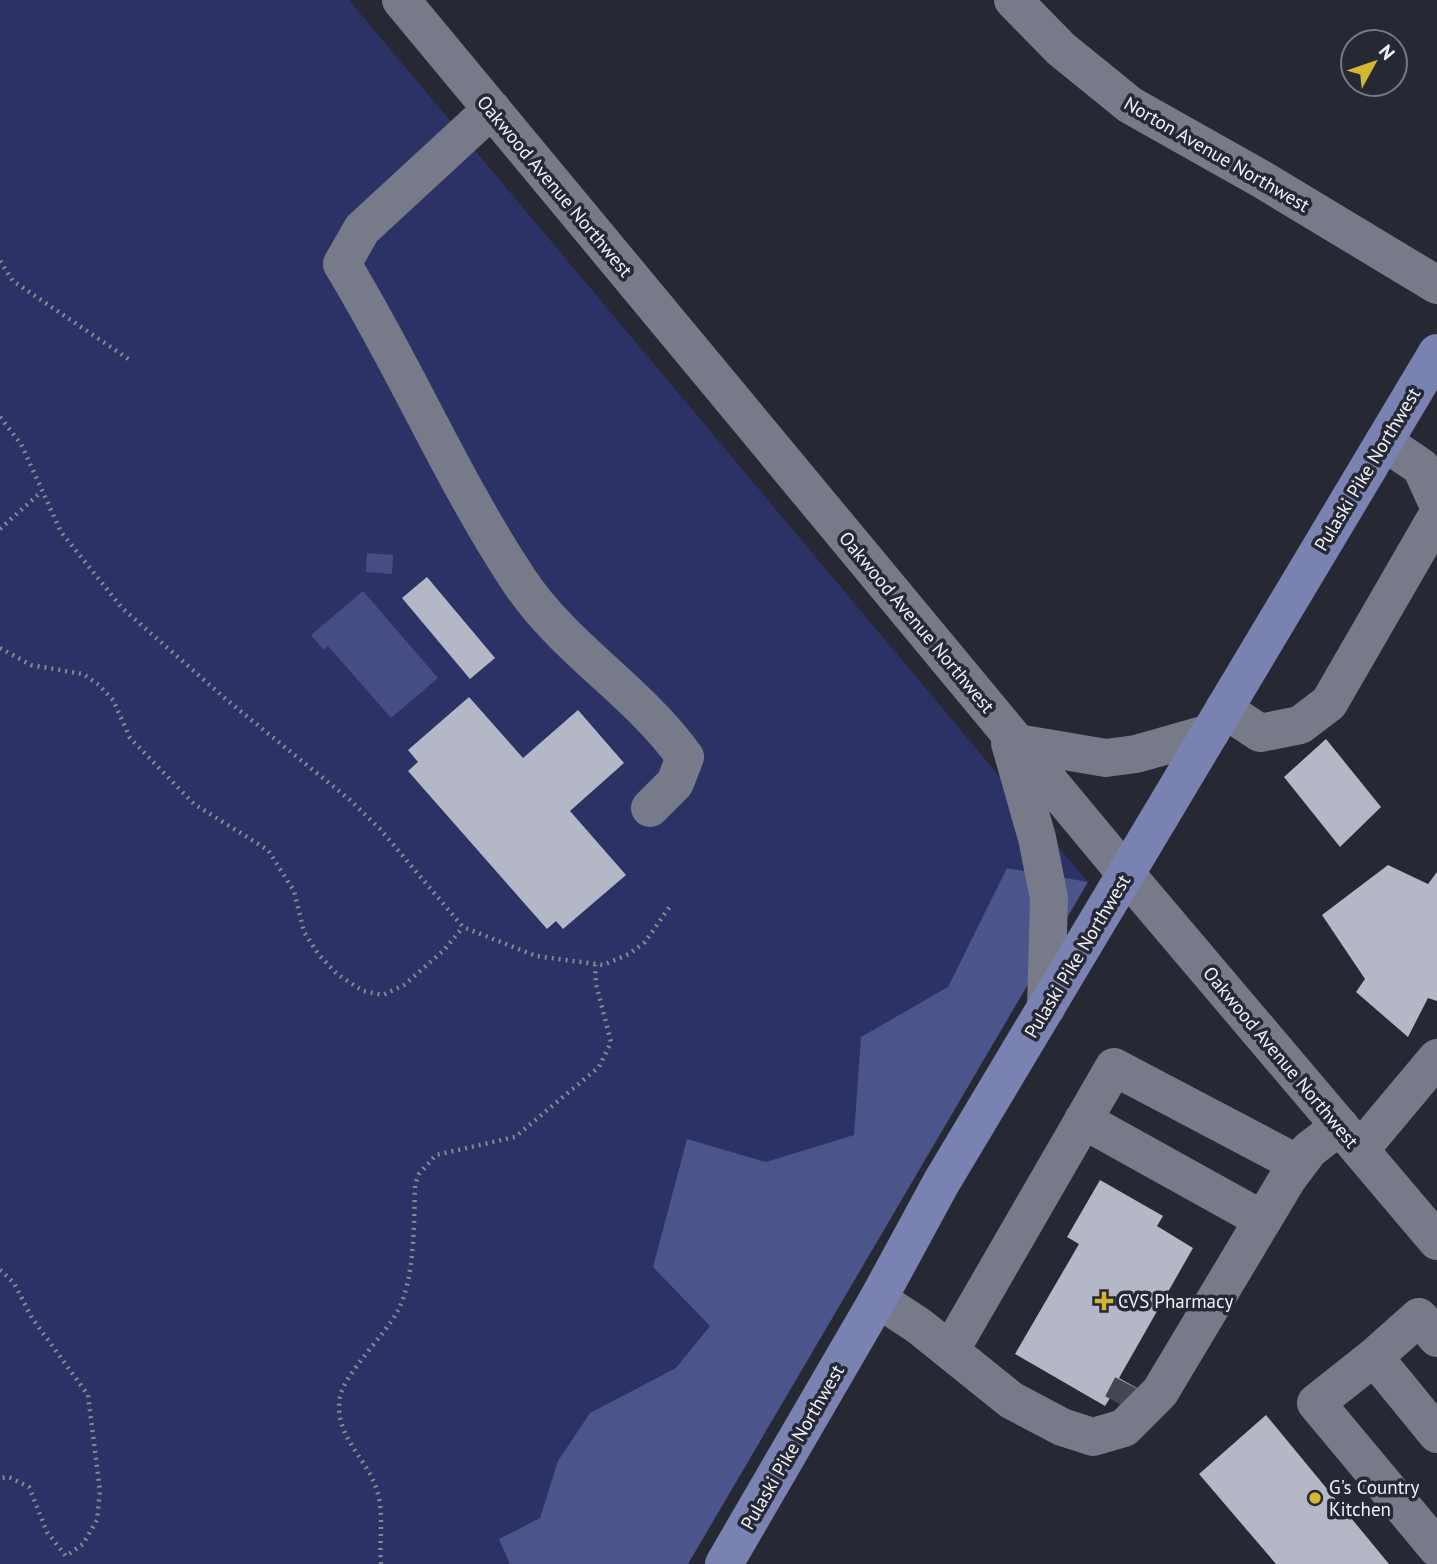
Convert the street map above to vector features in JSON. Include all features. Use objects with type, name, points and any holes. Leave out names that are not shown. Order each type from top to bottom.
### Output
[{"type":"main road","name":"Pulaski Pike Northwest","points":[[724,1564],[878,1299],[941,1183],[1437,353]]},
{"type":"street","name":"Oakwood Avenue Northwest","points":[[401,0],[1126,874],[1437,1241]]},
{"type":"street","name":"Norton Avenue Northwest","points":[[1013,0],[1061,49],[1130,105],[1263,180],[1437,285]]},
{"type":"street","points":[[492,109],[362,229],[342,264],[376,320],[475,506],[519,580],[555,627],[622,685],[665,730],[685,757],[676,783],[650,808]]},
{"type":"street","points":[[1384,442],[1420,467],[1437,502]]},
{"type":"street","points":[[1046,1008],[1049,898],[1012,737],[1106,758],[1136,754],[1217,721],[1260,733],[1300,725],[1329,703],[1437,516]]},
{"type":"street","points":[[1121,1408],[1124,1428],[1160,1392],[1263,1220],[1309,1150],[1350,1138],[1437,1058]]},
{"type":"street","points":[[950,1351],[1114,1067],[1298,1164]]},
{"type":"street","points":[[1083,1120],[1263,1220]]},
{"type":"street","points":[[878,1299],[950,1351],[1011,1400],[1062,1427],[1093,1437],[1121,1408],[1159,1352],[1189,1344]]},
{"type":"street","points":[[1437,1338],[1419,1317],[1316,1403],[1437,1548]]},
{"type":"street","points":[[1374,1357],[1437,1434]]},
{"type":"path","points":[[0,261],[13,281],[130,360]]},
{"type":"path","points":[[0,417],[21,444],[61,532],[122,608],[228,701],[351,800],[412,865],[463,927],[536,956],[603,965],[629,954],[645,942],[671,905]]},
{"type":"path","points":[[0,529],[41,492]]},
{"type":"path","points":[[0,648],[31,665],[83,674],[99,685],[113,700],[130,738],[194,804],[268,850],[295,891],[304,932],[319,955],[337,974],[363,991],[383,995],[404,985],[444,950],[463,927]]},
{"type":"path","points":[[381,1564],[379,1496],[368,1470],[348,1444],[340,1420],[340,1395],[398,1311],[409,1276],[415,1185],[419,1174],[436,1155],[515,1137],[587,1078],[607,1054],[611,1042],[610,1031],[596,984],[595,965]]},
{"type":"path","points":[[0,1270],[14,1283],[32,1318],[88,1395],[100,1490],[97,1520],[83,1544],[66,1556],[47,1532],[29,1487],[9,1477],[0,1478]]},
{"type":"shaded area","points":[[0,0],[349,0],[1088,882],[688,1564],[0,1564]]},
{"type":"shaded area","points":[[367,553],[393,555],[392,574],[366,572]]},
{"type":"shaded area","points":[[363,591],[438,678],[391,718],[328,646],[324,650],[311,635]]},
{"type":"shaded area","points":[[1007,868],[1088,882],[688,1564],[510,1564],[499,1539],[540,1518],[558,1461],[590,1413],[676,1368],[710,1326],[653,1267],[687,1139],[766,1162],[854,1135],[861,1037],[948,987]]},
{"type":"building","points":[[427,577],[495,658],[470,679],[402,598]]},
{"type":"building","points":[[469,697],[523,758],[578,710],[624,763],[570,811],[626,875],[563,929],[556,921],[547,929],[408,771],[418,762],[408,750]]},
{"type":"building","points":[[1326,739],[1381,807],[1340,847],[1284,777]]},
{"type":"building","points":[[1388,865],[1428,884],[1437,872],[1437,1001],[1428,998],[1408,1037],[1356,992],[1365,979],[1322,915]]},
{"type":"building","name":"CVS Pharmacy","points":[[1100,1180],[1163,1216],[1157,1226],[1193,1248],[1119,1378],[1144,1392],[1132,1411],[1110,1398],[1105,1406],[1015,1354],[1079,1244],[1067,1237]]},
{"type":"building","points":[[1266,1415],[1389,1564],[1276,1564],[1199,1474]]},
{"type":"tunnel","points":[[1122,1405],[1132,1386]]},
{"type":"place","name":"CVS Pharmacy","points":[[1104,1301]]},
{"type":"place","name":"G's Country Kitchen","points":[[1315,1498]]}]
